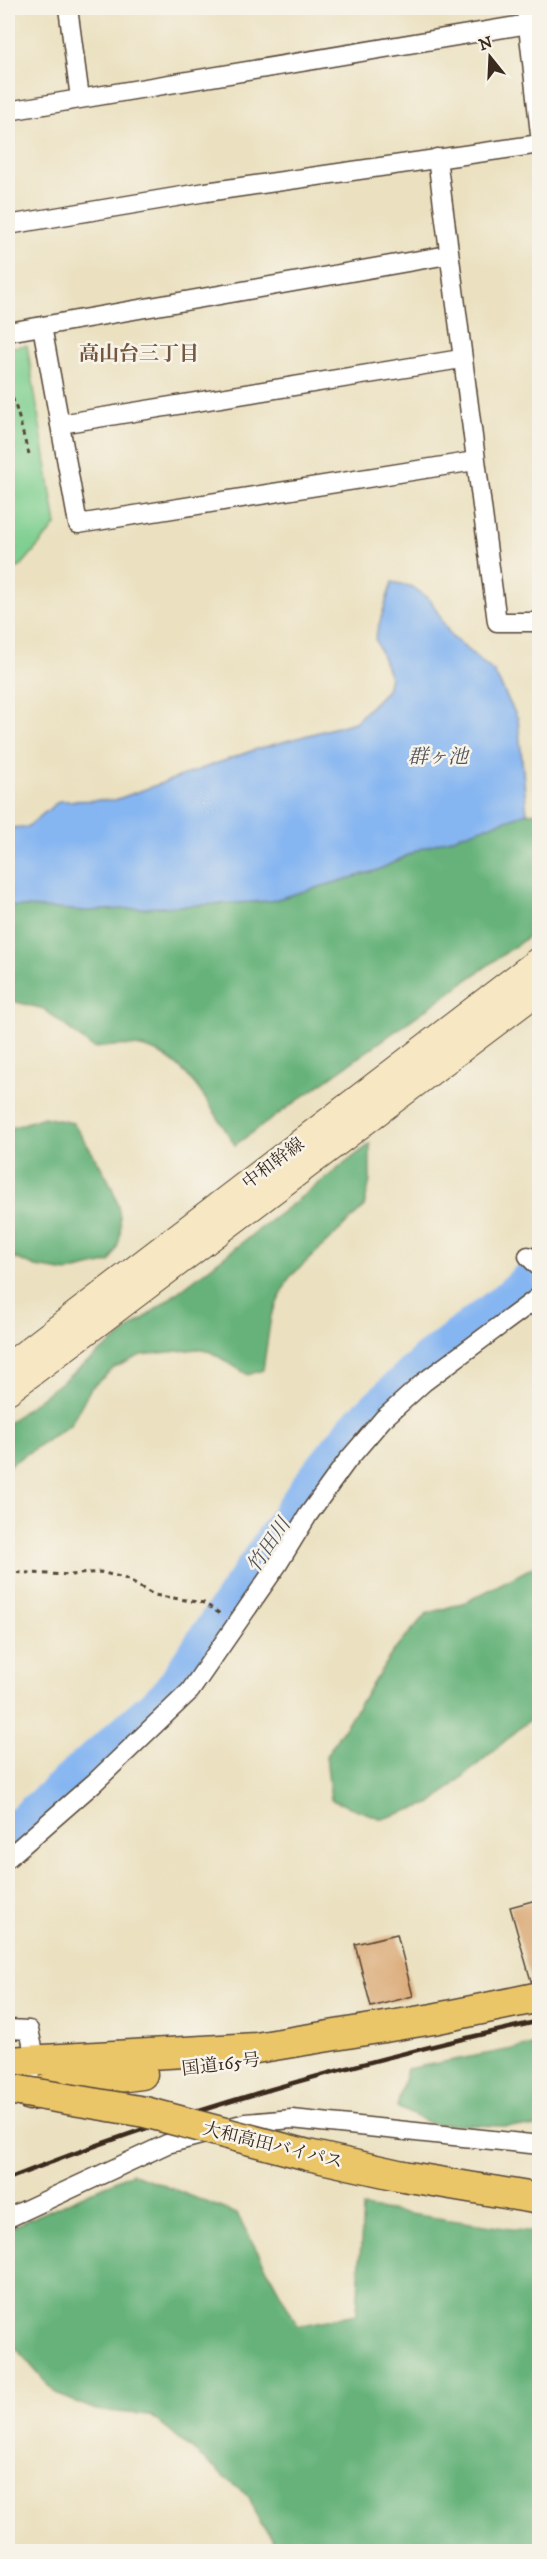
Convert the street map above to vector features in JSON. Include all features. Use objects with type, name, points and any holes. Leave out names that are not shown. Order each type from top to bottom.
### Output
[{"type":"highway","name":"国道165号","points":[[22,2062],[256,2048],[433,2019],[540,1997]]},
{"type":"highway","name":"国道165号","points":[[8,2102],[71,2083],[248,2062],[348,2042],[433,2019]]},
{"type":"highway","name":"大和高田バイパス","points":[[8,2087],[145,2112],[308,2155],[403,2176],[540,2199]]},
{"type":"main road","name":"中和幹線","points":[[8,1366],[540,959]]},
{"type":"main road","name":"中和幹線","points":[[8,1391],[540,990]]},
{"type":"street","points":[[68,8],[80,98]]},
{"type":"street","points":[[8,111],[531,18],[540,134]]},
{"type":"street","points":[[8,225],[206,192],[540,144]]},
{"type":"street","points":[[437,158],[461,359],[497,622],[540,622]]},
{"type":"street","points":[[8,332],[448,255]]},
{"type":"street","points":[[42,326],[78,524],[475,461]]},
{"type":"street","points":[[60,424],[461,359]]},
{"type":"street","points":[[8,1858],[95,1782],[190,1691],[278,1564],[314,1506],[347,1461],[383,1419],[424,1382],[540,1296]]},
{"type":"street","points":[[8,2028],[30,2030],[22,2062],[29,2078],[8,2087]]},
{"type":"street","points":[[8,2218],[167,2144],[246,2123],[303,2120],[540,2145]]},
{"type":"path","points":[[8,390],[16,404],[23,439],[30,456]]},
{"type":"path","points":[[8,1572],[70,1575],[100,1572],[124,1578],[154,1595],[204,1602]]},
{"type":"green space","points":[[27,345],[56,525],[20,567],[8,571],[8,348]]},
{"type":"green space","points":[[539,812],[539,929],[235,1145],[206,1099],[182,1070],[168,1059],[153,1050],[135,1046],[93,1048],[44,1009],[8,1000],[8,904],[86,911],[270,901],[378,870],[420,849],[527,813]]},
{"type":"green space","points":[[44,1117],[73,1123],[113,1190],[118,1205],[120,1235],[110,1262],[68,1272],[36,1267],[8,1255],[8,1129]]},
{"type":"green space","points":[[370,1144],[370,1181],[364,1207],[289,1278],[271,1316],[263,1370],[248,1375],[211,1352],[197,1349],[141,1355],[114,1368],[91,1388],[70,1425],[8,1466],[8,1423]]},
{"type":"green space","points":[[539,1564],[539,1712],[432,1803],[382,1819],[331,1800],[326,1756],[392,1653],[426,1614],[466,1602]]},
{"type":"green space","points":[[539,2044],[539,2127],[431,2124],[397,2107],[407,2069]]},
{"type":"green space","points":[[132,2173],[237,2214],[298,2326],[357,2314],[363,2207],[539,2233],[539,2551],[282,2551],[261,2524],[249,2497],[150,2415],[96,2410],[56,2394],[8,2339],[8,2229]]},
{"type":"water","name":"群ヶ池","points":[[392,582],[413,587],[431,601],[451,636],[494,672],[518,719],[527,813],[420,849],[378,870],[270,901],[86,911],[8,904],[8,828],[27,827],[59,801],[115,800],[254,750],[355,722],[387,690],[390,677],[375,638]]},
{"type":"building","points":[[540,1899],[540,1980],[531,1981],[510,1907]]},
{"type":"building","points":[[397,1934],[413,1996],[371,2007],[355,1944]]},
{"type":"waterway","name":"竹田川","points":[[8,1833],[167,1693],[308,1485],[354,1427],[427,1358],[507,1297],[540,1267]]},
{"type":"railway","points":[[8,2179],[204,2109],[404,2053],[540,2021]]},
{"type":"district","name":"高山台三丁目","points":[[139,353]]}]
